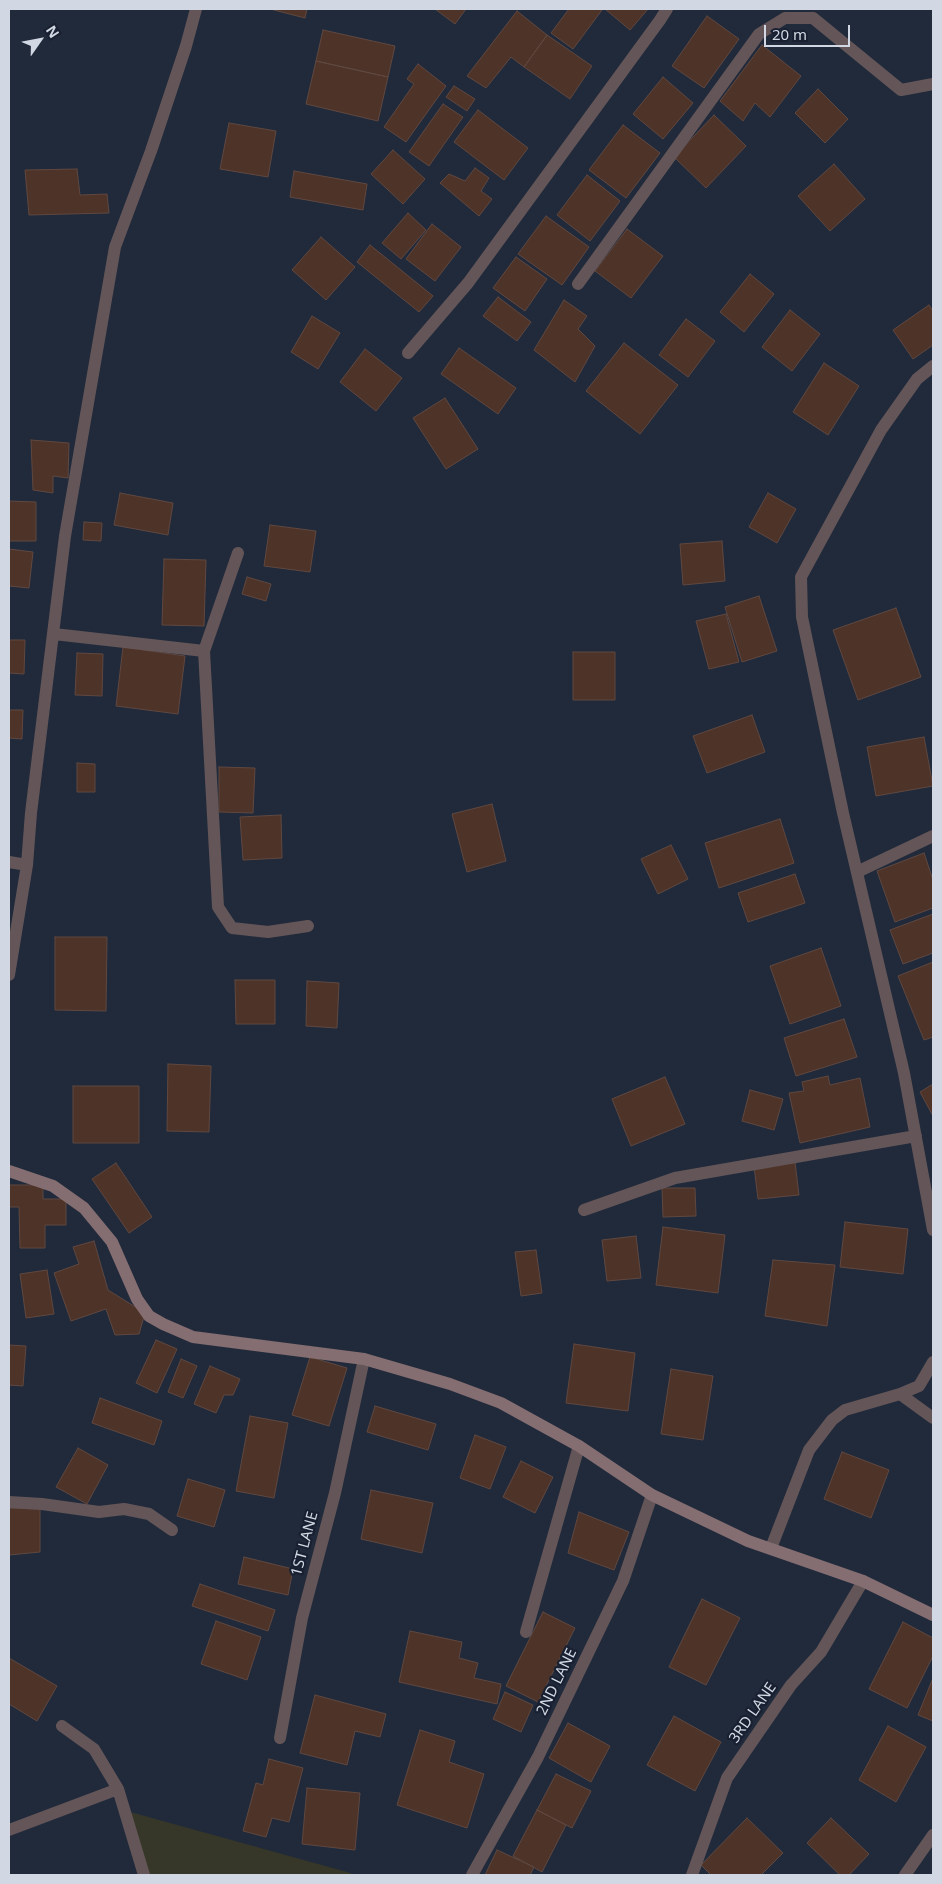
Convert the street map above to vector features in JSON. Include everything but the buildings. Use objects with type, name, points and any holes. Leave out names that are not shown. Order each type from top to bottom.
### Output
[{"type":"street","points":[[9,975],[27,865],[65,536],[114,247],[151,151],[186,46],[196,9]]},
{"type":"street","points":[[408,354],[474,275],[667,9]]},
{"type":"street","points":[[578,284],[760,34],[785,18],[813,18],[901,90],[933,84]]},
{"type":"street","points":[[933,366],[917,379],[881,430],[801,577],[802,617],[843,813],[904,1073],[933,1230]]},
{"type":"street","points":[[238,553],[204,651],[218,907],[232,928],[268,932],[308,926]]},
{"type":"street","points":[[54,634],[204,651]]},
{"type":"street","points":[[857,872],[933,836]]},
{"type":"street","points":[[9,862],[27,865]]},
{"type":"street","points":[[584,1210],[675,1178],[916,1136]]},
{"type":"street","points":[[9,1171],[53,1186],[84,1208],[112,1242],[137,1299],[149,1316],[163,1324],[193,1337],[364,1360],[450,1384],[501,1403],[579,1446],[652,1496],[748,1541],[863,1581],[933,1615]]},
{"type":"street","name":"1ST LANE","points":[[280,1738],[302,1618],[335,1493],[364,1360]]},
{"type":"street","points":[[771,1548],[809,1450],[832,1420],[845,1410],[900,1394],[919,1386],[933,1362]]},
{"type":"street","points":[[900,1394],[933,1418]]},
{"type":"street","points":[[526,1632],[579,1446]]},
{"type":"street","name":"2ND LANE","points":[[472,1875],[538,1757],[623,1581],[652,1496]]},
{"type":"street","points":[[9,1502],[42,1504],[99,1512],[124,1508],[149,1514],[172,1530]]},
{"type":"street","name":"3RD LANE","points":[[692,1875],[727,1778],[791,1685],[821,1652],[863,1581]]},
{"type":"street","points":[[62,1726],[94,1750],[118,1789],[144,1875]]},
{"type":"street","points":[[9,1830],[118,1789]]},
{"type":"street","points":[[906,1875],[933,1835]]},
{"type":"green space","points":[[123,1810],[347,1872],[355,1875],[142,1875]]}]
